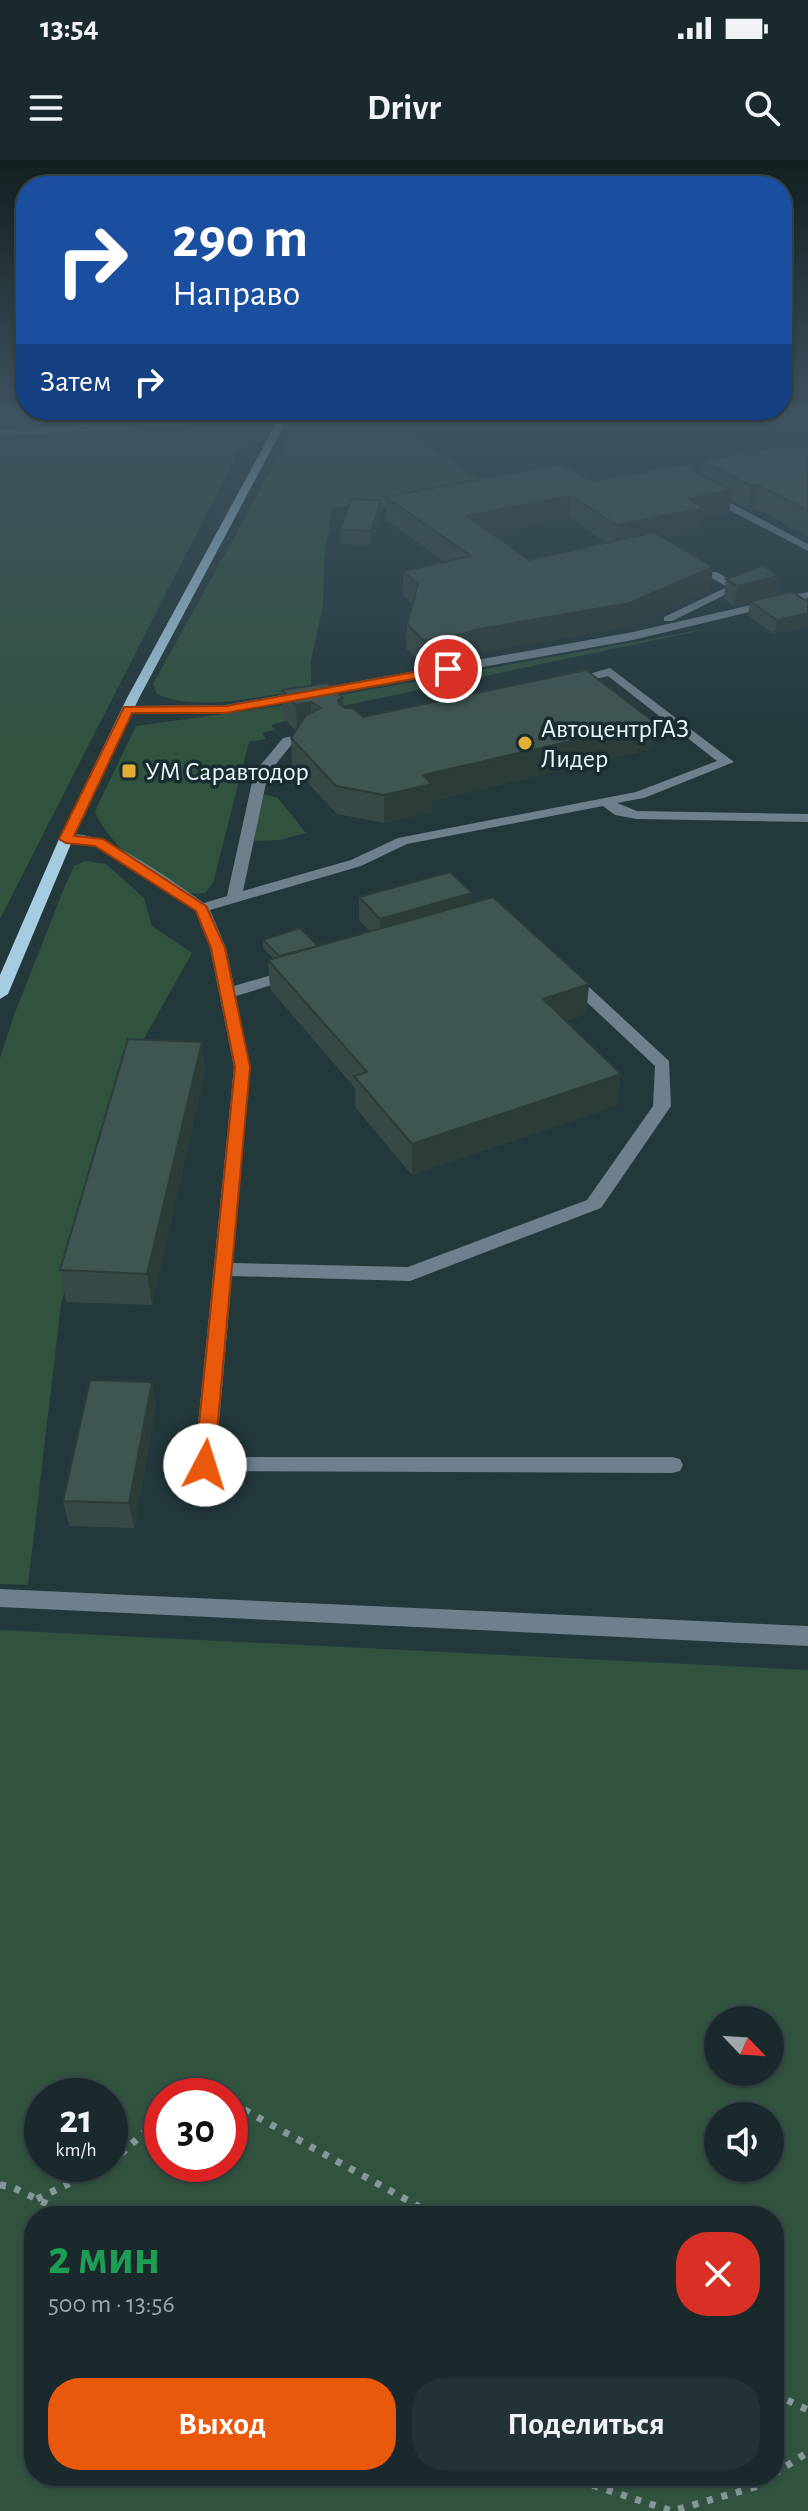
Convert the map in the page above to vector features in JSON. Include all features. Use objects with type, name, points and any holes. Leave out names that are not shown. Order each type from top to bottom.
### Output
[{"type":"main road","points":[[0,994],[66,839],[128,710],[226,526]]},
{"type":"street","points":[[766,526],[808,548]]},
{"type":"street","points":[[633,636],[735,587],[713,574]]},
{"type":"street","points":[[128,710],[226,709],[633,636],[806,598]]},
{"type":"street","points":[[202,908],[356,863],[403,841],[639,795],[727,762],[610,672],[548,685]]},
{"type":"street","points":[[234,899],[261,773],[288,741],[313,736]]},
{"type":"street","points":[[605,801],[620,812],[637,815],[808,818]]},
{"type":"street","points":[[66,839],[98,842],[202,908],[218,948],[242,1067],[205,1465],[672,1465]]},
{"type":"street","points":[[227,993],[319,967]]},
{"type":"street","points":[[223,1269],[410,1274],[594,1204],[662,1106],[663,1065],[560,968]]},
{"type":"street","points":[[0,1598],[808,1636]]},
{"type":"path","points":[[248,2112],[418,2206]]},
{"type":"path","points":[[128,2147],[144,2133]]},
{"type":"path","points":[[37,2199],[72,2182]]},
{"type":"path","points":[[0,2185],[12,2187],[51,2206]]},
{"type":"path","points":[[784,2399],[808,2410]]},
{"type":"path","points":[[784,2468],[808,2452]]},
{"type":"path","points":[[595,2486],[672,2511],[756,2486]]},
{"type":"green space","points":[[0,526],[200,526],[0,919]]},
{"type":"green space","points":[[240,526],[329,526],[324,562],[323,605],[311,660],[311,688],[233,701],[192,702],[157,694],[153,684]]},
{"type":"green space","points":[[717,627],[328,709],[271,725],[275,730],[262,733],[266,739],[249,742],[213,883],[205,893],[180,892],[156,883],[121,850],[95,811],[136,726],[274,707]]},
{"type":"green space","points":[[264,794],[278,798],[306,833],[279,840],[252,841]]},
{"type":"green space","points":[[85,861],[106,864],[144,898],[152,926],[192,953],[129,1065],[61,1304],[28,1585],[0,1584],[0,1058],[65,886],[74,866]]},
{"type":"green space","points":[[0,1630],[808,1670],[808,2511],[0,2511]]},
{"type":"building","points":[[342,526],[373,526],[371,531],[340,530]]},
{"type":"building","points":[[427,526],[481,526],[529,560],[654,532],[713,567],[629,603],[424,641],[407,624],[418,584],[403,571],[471,556]]},
{"type":"building","points":[[763,566],[779,576],[737,586],[726,579]]},
{"type":"building","points":[[792,592],[808,602],[808,613],[777,620],[750,601]]},
{"type":"building","points":[[586,670],[654,722],[423,775],[432,784],[384,795],[336,786],[291,738],[306,715],[321,708],[311,702],[296,705],[282,690],[327,683],[343,698],[338,700],[339,704],[353,708],[363,717]]},
{"type":"building","points":[[450,872],[472,893],[380,919],[359,897]]},
{"type":"building","points":[[493,897],[589,984],[543,999],[621,1074],[412,1144],[354,1076],[367,1072],[268,960]]},
{"type":"building","points":[[300,928],[318,946],[279,956],[263,940]]},
{"type":"building","points":[[128,1039],[202,1042],[147,1274],[60,1270]]},
{"type":"building","points":[[90,1380],[152,1382],[129,1503],[63,1501]]},
{"type":"place","name":"АвтоцентрГАЗ Лидер","points":[[525,743]]},
{"type":"place","name":"УМ Саравтодор","points":[[129,771]]},
{"type":"route","points":[[205,1465],[242,1067],[218,948],[202,908],[98,842],[66,839],[128,710],[226,709],[448,669]]}]
